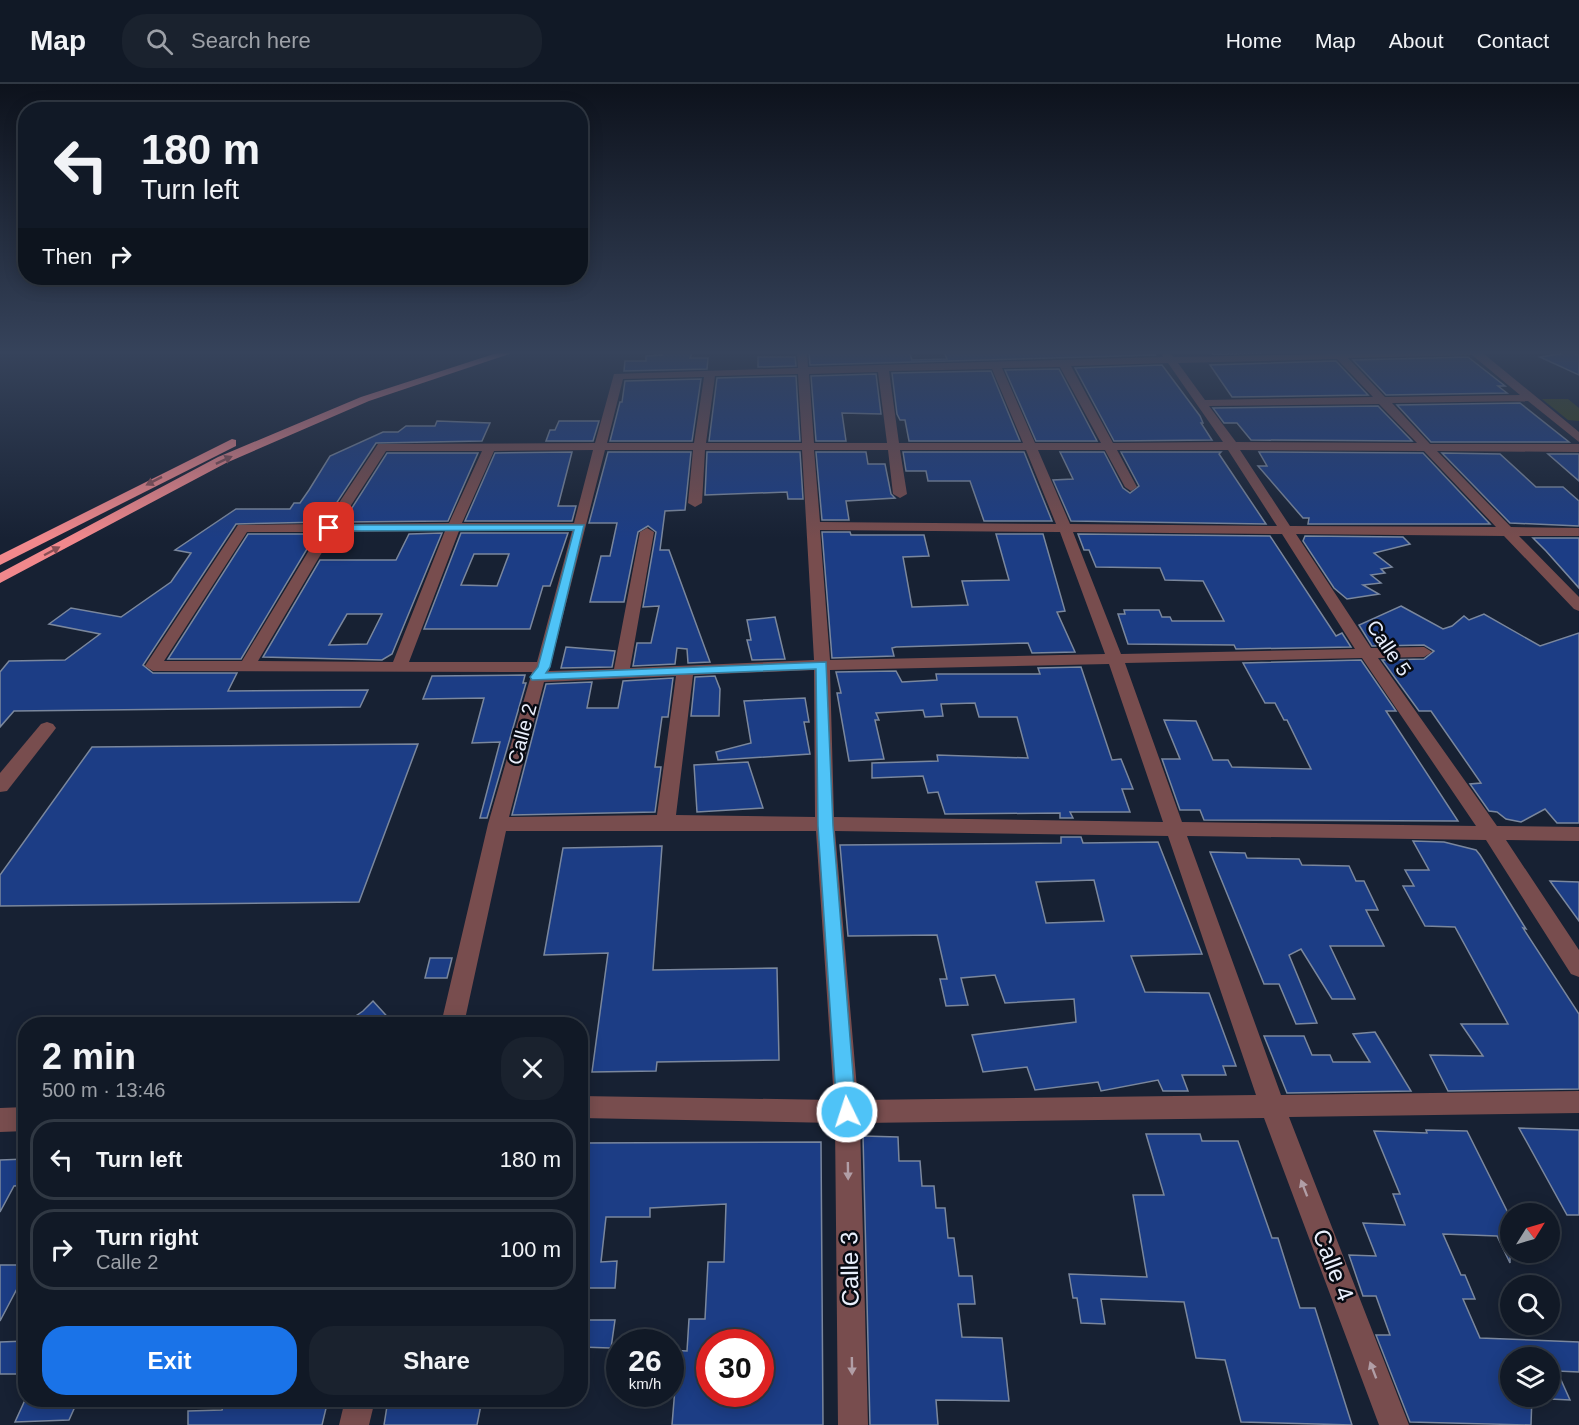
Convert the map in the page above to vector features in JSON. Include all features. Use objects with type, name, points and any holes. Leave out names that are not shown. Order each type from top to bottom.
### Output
[{"type":"highway","points":[[0,561],[205,454],[302,414]]},
{"type":"highway","points":[[0,579],[222,460],[331,414]]},
{"type":"street","name":"Calle 2","points":[[455,1017],[498,824],[580,527],[608,414]]},
{"type":"street","points":[[695,503],[704,414]]},
{"type":"street","name":"Calle 3","points":[[806,414],[822,665],[825,826],[847,1112],[853,1425]]},
{"type":"street","points":[[889,414],[900,494]]},
{"type":"street","name":"Calle 4","points":[[1019,414],[1115,658],[1272,1105],[1394,1425]]},
{"type":"street","points":[[1091,414],[1131,487]]},
{"type":"street","name":"Calle 5","points":[[1208,414],[1232,446],[1366,653],[1490,831],[1579,968]]},
{"type":"street","points":[[1395,414],[1579,606]]},
{"type":"street","points":[[1551,414],[1579,438]]},
{"type":"street","points":[[399,667],[454,527],[490,446]]},
{"type":"street","points":[[246,666],[329,528],[382,447],[1579,448]]},
{"type":"street","points":[[813,526],[1579,532]]},
{"type":"street","points":[[580,527],[243,528],[153,666],[399,667],[621,673],[822,665],[1424,652]]},
{"type":"street","points":[[621,673],[647,532]]},
{"type":"street","points":[[666,822],[685,671]]},
{"type":"street","points":[[0,786],[46,728]]},
{"type":"street","points":[[498,824],[666,822],[825,826],[1490,831],[1579,834]]},
{"type":"street","points":[[588,1107],[847,1112],[1579,1102]]},
{"type":"street","points":[[0,1120],[18,1119]]},
{"type":"street","points":[[354,1425],[358,1407]]},
{"type":"green space","points":[[1560,414],[1579,414],[1579,421],[1568,420]]},
{"type":"building","points":[[617,414],[696,414],[692,441],[610,441]]},
{"type":"building","points":[[712,414],[798,414],[800,441],[709,441]]},
{"type":"building","points":[[814,414],[842,414],[846,441],[816,441]]},
{"type":"building","points":[[897,414],[1009,414],[1020,441],[909,441],[905,420],[900,420]]},
{"type":"building","points":[[1024,414],[1083,414],[1097,441],[1036,441]]},
{"type":"building","points":[[1099,414],[1198,414],[1203,423],[1201,423],[1212,440],[1114,441]]},
{"type":"building","points":[[1217,414],[1385,414],[1412,441],[1251,440],[1237,423],[1224,423]]},
{"type":"building","points":[[1405,414],[1533,414],[1569,442],[1431,442]]},
{"type":"building","points":[[437,421],[490,423],[482,441],[376,443],[324,522],[236,524],[143,665],[153,673],[237,673],[228,691],[368,690],[360,707],[14,711],[0,727],[0,672],[9,661],[65,660],[100,634],[49,624],[71,608],[121,617],[171,582],[191,553],[175,550],[236,509],[290,509],[294,503],[300,503],[330,456],[383,432],[398,432],[406,426],[435,426]]},
{"type":"building","points":[[559,421],[599,421],[593,441],[546,441],[550,430],[555,430]]},
{"type":"building","points":[[572,452],[558,506],[576,506],[572,521],[465,521],[495,453]]},
{"type":"building","points":[[608,452],[691,452],[685,510],[665,511],[660,550],[669,550],[710,662],[688,663],[687,649],[677,648],[675,664],[633,666],[637,643],[651,643],[659,606],[643,607],[656,532],[648,526],[638,532],[624,602],[590,602],[601,556],[610,556],[617,523],[589,523]]},
{"type":"building","points":[[707,452],[800,452],[803,499],[788,499],[787,492],[705,495]]},
{"type":"building","points":[[816,452],[866,452],[868,464],[885,464],[891,494],[895,498],[846,501],[849,520],[822,520]]},
{"type":"building","points":[[903,452],[1024,452],[1052,521],[984,521],[970,481],[928,481],[926,471],[906,471]]},
{"type":"building","points":[[1060,452],[1104,452],[1123,488],[1130,493],[1139,486],[1121,452],[1221,452],[1219,454],[1266,524],[1071,521],[1053,480],[1073,479]]},
{"type":"building","points":[[1259,452],[1423,453],[1490,524],[1308,524],[1309,518],[1303,518],[1258,466],[1267,466]]},
{"type":"building","points":[[387,453],[478,453],[448,521],[343,522]]},
{"type":"building","points":[[1442,453],[1500,454],[1536,487],[1563,487],[1579,501],[1579,526],[1510,523]]},
{"type":"building","points":[[1548,454],[1579,454],[1579,481]]},
{"type":"building","points":[[822,532],[850,532],[851,535],[924,535],[929,556],[903,557],[912,607],[968,605],[962,581],[1009,580],[996,534],[1043,534],[1065,611],[1057,612],[1075,652],[1032,653],[1028,643],[896,647],[892,648],[894,656],[832,658]]},
{"type":"building","points":[[442,533],[392,654],[382,660],[263,657],[320,560],[396,560],[409,534]],"holes":[[[347,614],[382,614],[367,644],[329,645]]]},
{"type":"building","points":[[461,533],[568,533],[550,586],[543,586],[530,629],[424,629]],"holes":[[[474,554],[509,554],[497,586],[461,585]]]},
{"type":"building","points":[[248,534],[316,534],[241,659],[168,659]]},
{"type":"building","points":[[1078,534],[1270,536],[1336,636],[1342,633],[1351,647],[1236,649],[1234,645],[1128,644],[1118,614],[1125,614],[1124,610],[1159,610],[1162,617],[1170,617],[1172,621],[1224,621],[1203,581],[1165,580],[1160,568],[1096,567],[1089,550],[1084,550]]},
{"type":"building","points":[[1305,536],[1403,537],[1410,544],[1374,553],[1392,567],[1381,569],[1385,573],[1371,575],[1381,583],[1363,585],[1379,594],[1347,599],[1334,588],[1303,541]]},
{"type":"building","points":[[1533,538],[1579,538],[1579,588],[1546,551]]},
{"type":"building","points":[[1401,606],[1443,629],[1452,626],[1464,616],[1469,620],[1484,614],[1540,646],[1579,633],[1579,823],[1557,823],[1545,809],[1521,822],[1506,819],[1497,812],[1489,811],[1470,784],[1481,783],[1431,711],[1419,711],[1382,660],[1424,659],[1434,651],[1424,645],[1372,646],[1359,625]]},
{"type":"building","points":[[775,617],[785,659],[752,660],[747,640],[751,640],[747,620]]},
{"type":"building","points":[[566,647],[615,651],[612,667],[561,668]]},
{"type":"building","points":[[1361,660],[1396,711],[1386,711],[1458,821],[1204,820],[1200,810],[1180,810],[1162,759],[1180,759],[1164,720],[1196,721],[1213,760],[1228,760],[1232,767],[1311,769],[1287,720],[1284,720],[1275,703],[1265,703],[1243,663]]},
{"type":"building","points":[[1081,667],[1112,760],[1121,759],[1133,789],[1122,789],[1130,812],[1070,812],[1073,818],[1060,818],[1060,813],[945,814],[938,792],[928,793],[923,776],[872,778],[872,763],[938,761],[937,755],[1028,758],[1017,717],[979,717],[975,703],[941,704],[943,716],[925,717],[923,710],[876,713],[879,720],[875,720],[884,759],[849,761],[837,693],[841,693],[836,672],[896,671],[902,682],[937,680],[936,674],[1040,674],[1038,668]]},
{"type":"building","points":[[525,675],[523,683],[526,683],[487,818],[480,818],[500,742],[472,743],[484,698],[423,699],[432,676]]},
{"type":"building","points":[[715,676],[720,689],[719,716],[691,716],[695,677]]},
{"type":"building","points":[[673,678],[668,717],[662,717],[655,767],[661,767],[655,812],[512,815],[546,684],[592,682],[587,708],[618,708],[623,681]]},
{"type":"building","points":[[805,698],[809,722],[804,722],[810,754],[718,760],[716,752],[751,743],[744,701]]},
{"type":"building","points":[[418,744],[359,902],[0,906],[0,875],[92,747]]},
{"type":"building","points":[[748,762],[763,808],[697,812],[694,765]]},
{"type":"building","points":[[1061,837],[1081,837],[1083,843],[1158,842],[1202,954],[1131,956],[1145,992],[1209,993],[1236,1066],[1223,1066],[1226,1075],[1182,1075],[1188,1091],[1163,1091],[1158,1080],[1101,1091],[1098,1082],[1035,1090],[1027,1067],[983,1072],[972,1035],[1076,1022],[1074,999],[1005,1003],[995,975],[961,978],[968,1005],[946,1006],[940,979],[947,979],[937,935],[848,936],[840,845],[1061,843]],"holes":[[[1094,880],[1104,921],[1046,923],[1036,882]]]},
{"type":"building","points":[[1413,841],[1444,842],[1476,850],[1480,855],[1526,929],[1523,928],[1579,1014],[1579,1089],[1448,1091],[1430,1055],[1483,1056],[1461,1024],[1508,1024],[1455,927],[1425,926],[1403,886],[1414,886],[1405,870],[1429,870]]},
{"type":"building","points":[[662,846],[653,970],[777,968],[779,1060],[657,1062],[656,1071],[592,1072],[608,953],[544,955],[563,848]]},
{"type":"building","points":[[1210,852],[1245,853],[1247,858],[1299,859],[1302,865],[1349,866],[1356,881],[1364,881],[1378,910],[1366,910],[1384,946],[1330,946],[1355,999],[1332,999],[1301,949],[1289,955],[1317,1023],[1296,1024],[1279,984],[1264,984]]},
{"type":"building","points":[[1550,881],[1579,882],[1579,921]]},
{"type":"building","points":[[430,958],[452,958],[447,978],[425,978]]},
{"type":"building","points":[[373,1001],[388,1017],[354,1017]]},
{"type":"building","points":[[1375,1032],[1411,1091],[1287,1093],[1264,1036],[1304,1036],[1312,1055],[1330,1055],[1333,1062],[1370,1062],[1353,1034]]},
{"type":"building","points":[[1519,1128],[1579,1130],[1579,1215],[1567,1215]]},
{"type":"building","points":[[1426,1130],[1467,1131],[1503,1203],[1500,1203],[1500,1242],[1497,1236],[1443,1234],[1461,1275],[1465,1275],[1475,1299],[1463,1299],[1480,1338],[1579,1342],[1579,1372],[1560,1371],[1560,1347],[1500,1347],[1500,1407],[1532,1407],[1531,1425],[1410,1422],[1376,1335],[1390,1335],[1376,1296],[1363,1296],[1349,1255],[1376,1256],[1363,1223],[1405,1225],[1393,1194],[1400,1194],[1374,1131],[1427,1133]]},
{"type":"building","points":[[1146,1134],[1200,1134],[1202,1141],[1238,1141],[1272,1238],[1278,1238],[1300,1308],[1315,1308],[1352,1425],[1241,1422],[1225,1360],[1196,1358],[1184,1302],[1101,1299],[1105,1324],[1081,1323],[1077,1298],[1073,1298],[1069,1274],[1147,1277],[1133,1195],[1164,1195]]},
{"type":"building","points":[[863,1136],[898,1137],[899,1161],[920,1161],[922,1186],[934,1186],[936,1208],[945,1208],[948,1238],[954,1238],[959,1276],[972,1276],[975,1304],[958,1304],[962,1337],[1002,1338],[1009,1401],[936,1400],[938,1425],[870,1425]]},
{"type":"building","points":[[821,1142],[823,1425],[672,1425],[673,1407],[684,1407],[684,1351],[687,1351],[689,1319],[705,1319],[708,1262],[724,1262],[726,1204],[650,1208],[650,1217],[606,1217],[601,1262],[617,1261],[615,1288],[588,1288],[588,1143]]},
{"type":"building","points":[[18,1159],[18,1186],[14,1186],[0,1212],[0,1160]]},
{"type":"building","points":[[0,1265],[18,1265],[18,1287],[0,1321]]},
{"type":"building","points":[[588,1320],[615,1320],[614,1329],[606,1329],[606,1348],[588,1347]]},
{"type":"building","points":[[18,1341],[18,1374],[0,1374],[0,1342]]},
{"type":"building","points":[[1560,1378],[1570,1400],[1560,1400]]},
{"type":"building","points":[[22,1407],[75,1407],[69,1420],[15,1422]]},
{"type":"building","points":[[223,1407],[326,1407],[322,1425],[188,1425],[188,1411],[222,1410]]},
{"type":"building","points":[[387,1407],[481,1407],[477,1425],[384,1425]]},
{"type":"route","points":[[329,528],[580,527],[544,667],[537,677],[822,665],[825,826],[847,1112]]}]
